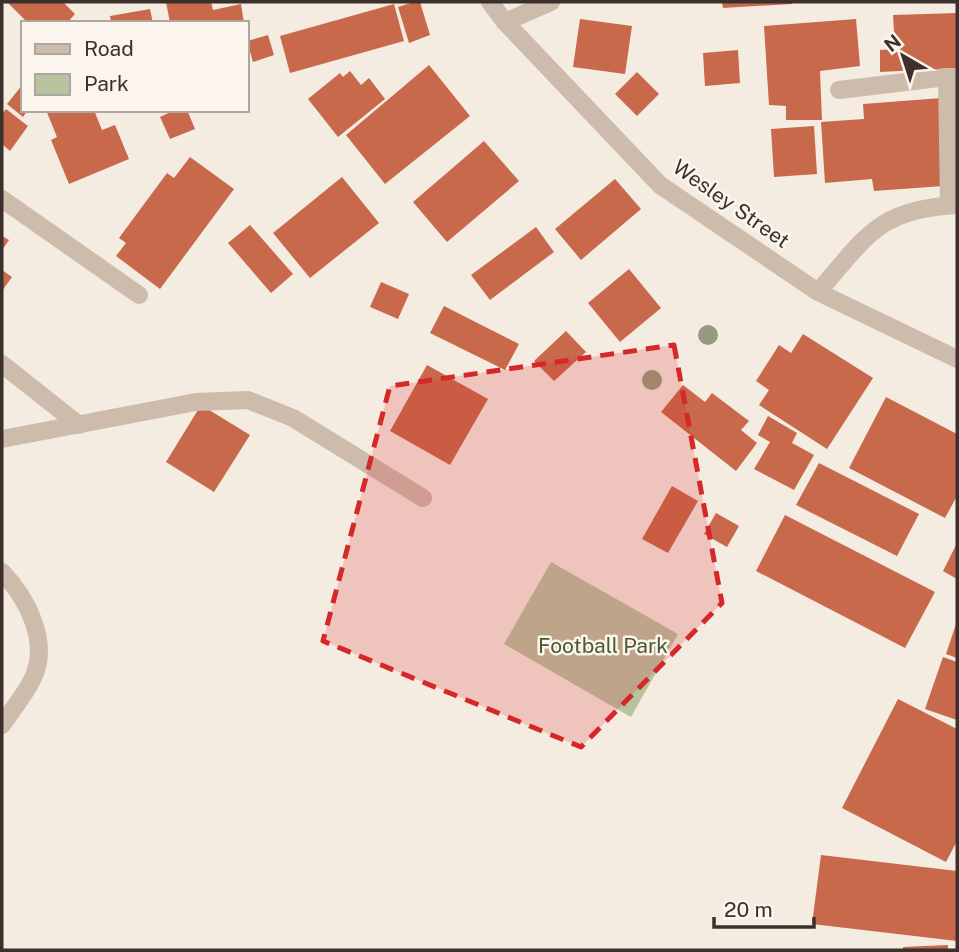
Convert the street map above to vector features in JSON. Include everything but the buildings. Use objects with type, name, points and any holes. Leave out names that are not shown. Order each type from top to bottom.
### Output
[{"type":"street","name":"Wesley Street","points":[[490,2],[505,22],[660,185],[818,292],[957,359]]},
{"type":"street","points":[[505,22],[551,2]]},
{"type":"street","points":[[818,292],[872,230],[895,216],[920,207],[953,205],[952,77],[839,90]]},
{"type":"street","points":[[2,199],[139,295]]},
{"type":"street","points":[[2,364],[79,425]]},
{"type":"street","points":[[2,439],[196,402],[247,400],[293,418],[423,498]]},
{"type":"street","points":[[2,572],[33,613],[38,648],[34,678],[2,725]]},
{"type":"highlighted area","points":[[674,345],[722,603],[581,747],[323,641],[390,386]]},
{"type":"green space","name":"Football Park","points":[[551,562],[678,634],[631,717],[504,644]]}]
